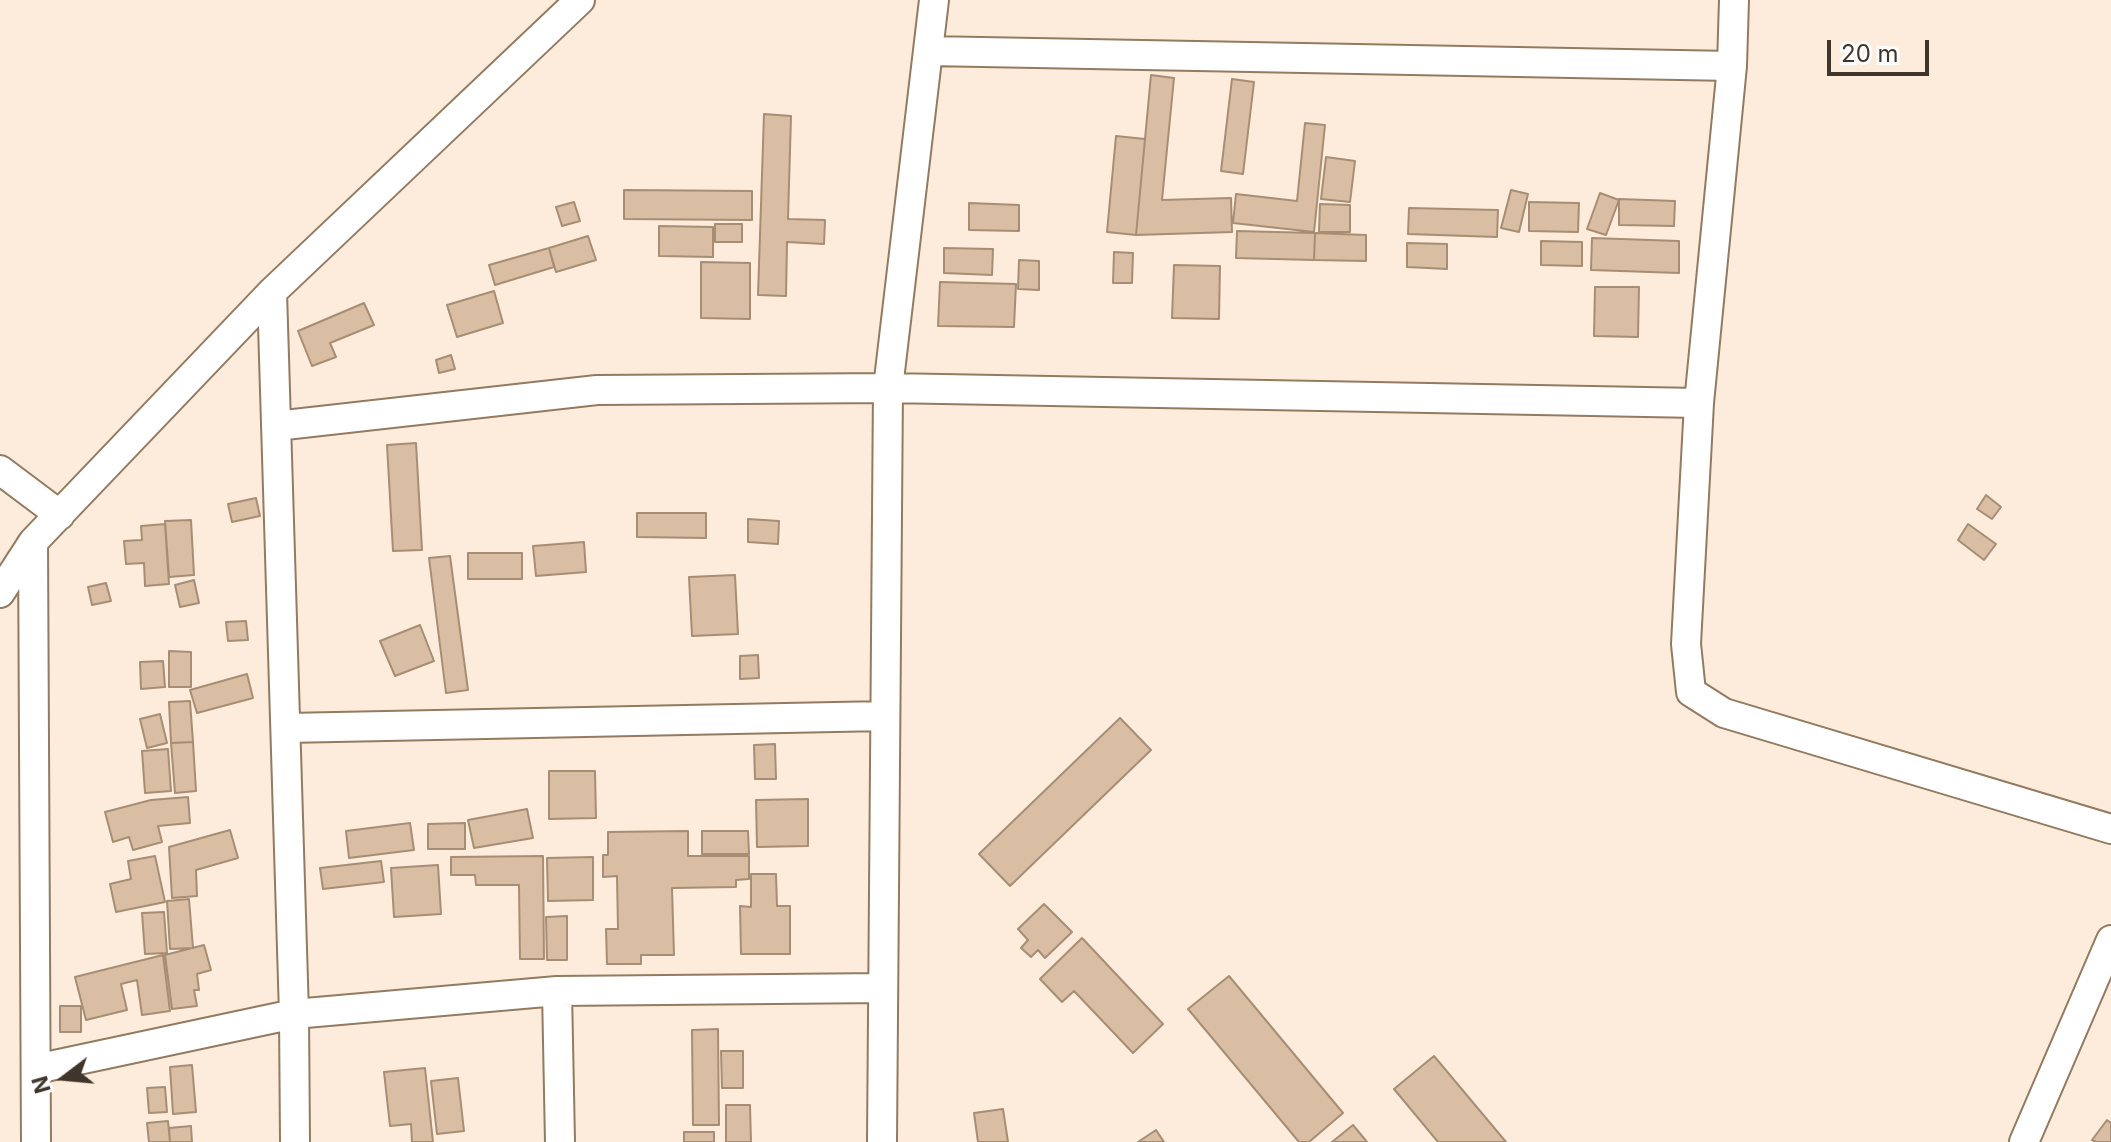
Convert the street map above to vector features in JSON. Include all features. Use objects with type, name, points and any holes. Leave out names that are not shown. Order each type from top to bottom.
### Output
[{"type":"street","points":[[0,593],[33,542],[272,292],[580,0]]},
{"type":"street","points":[[882,1142],[888,388],[934,0]]},
{"type":"street","points":[[1734,0],[1732,66],[1699,403],[1686,644],[1691,692],[1724,713],[2111,829]]},
{"type":"street","points":[[928,51],[1732,66]]},
{"type":"street","points":[[272,292],[294,1014],[295,1142]]},
{"type":"street","points":[[276,426],[597,390],[888,388],[1699,403]]},
{"type":"street","points":[[0,470],[60,515]]},
{"type":"street","points":[[33,542],[36,1142]]},
{"type":"street","points":[[286,728],[885,716]]},
{"type":"street","points":[[2024,1142],[2111,940]]},
{"type":"street","points":[[36,1069],[294,1014],[557,991],[883,988]]},
{"type":"street","points":[[557,991],[560,1142]]},
{"type":"building","points":[[1151,75],[1174,78],[1162,200],[1231,198],[1232,232],[1136,235]]},
{"type":"building","points":[[1232,79],[1254,82],[1243,174],[1221,171]]},
{"type":"building","points":[[764,114],[791,116],[788,219],[825,220],[824,244],[787,242],[786,296],[758,295]]},
{"type":"building","points":[[1305,123],[1325,125],[1314,232],[1233,223],[1236,194],[1297,201]]},
{"type":"building","points":[[1116,136],[1145,139],[1136,235],[1107,232]]},
{"type":"building","points":[[1326,157],[1355,161],[1350,202],[1321,199]]},
{"type":"building","points":[[624,190],[752,191],[752,220],[624,219]]},
{"type":"building","points":[[1511,190],[1528,194],[1519,232],[1501,228]]},
{"type":"building","points":[[1600,193],[1619,200],[1606,235],[1587,229]]},
{"type":"building","points":[[1619,199],[1675,201],[1674,226],[1619,225]]},
{"type":"building","points":[[574,202],[580,221],[562,226],[556,207]]},
{"type":"building","points":[[1529,202],[1579,203],[1578,232],[1529,231]]},
{"type":"building","points":[[969,203],[1019,205],[1019,231],[969,230]]},
{"type":"building","points":[[1320,204],[1350,205],[1350,232],[1319,232]]},
{"type":"building","points":[[1409,208],[1498,210],[1497,237],[1408,234]]},
{"type":"building","points":[[715,224],[742,224],[742,242],[715,242]]},
{"type":"building","points":[[659,226],[713,227],[713,257],[659,256]]},
{"type":"building","points":[[1237,231],[1315,233],[1314,260],[1236,258]]},
{"type":"building","points":[[1315,233],[1366,235],[1366,261],[1314,260]]},
{"type":"building","points":[[588,236],[596,260],[556,272],[549,248]]},
{"type":"building","points":[[1592,238],[1679,241],[1679,273],[1591,270]]},
{"type":"building","points":[[1541,241],[1582,242],[1582,266],[1541,265]]},
{"type":"building","points":[[1407,243],[1447,244],[1447,269],[1407,267]]},
{"type":"building","points":[[549,248],[554,267],[495,285],[489,265]]},
{"type":"building","points":[[944,248],[993,249],[992,275],[944,273]]},
{"type":"building","points":[[1114,252],[1133,253],[1132,283],[1113,283]]},
{"type":"building","points":[[1019,260],[1039,261],[1039,290],[1018,289]]},
{"type":"building","points":[[701,262],[750,263],[750,319],[701,318]]},
{"type":"building","points":[[1174,265],[1220,266],[1219,319],[1172,318]]},
{"type":"building","points":[[940,282],[1016,284],[1014,327],[938,326]]},
{"type":"building","points":[[1595,287],[1639,287],[1638,337],[1594,336]]},
{"type":"building","points":[[494,291],[503,323],[457,337],[447,305]]},
{"type":"building","points":[[364,303],[374,325],[330,343],[336,357],[312,366],[298,331]]},
{"type":"building","points":[[451,355],[455,369],[439,373],[436,360]]},
{"type":"building","points":[[416,443],[422,550],[393,551],[387,445]]},
{"type":"building","points":[[1986,495],[2001,507],[1992,519],[1977,509]]},
{"type":"building","points":[[256,498],[260,516],[232,522],[228,504]]},
{"type":"building","points":[[637,513],[706,513],[706,538],[637,537]]},
{"type":"building","points":[[748,519],[779,521],[778,544],[748,542]]},
{"type":"building","points":[[191,520],[194,575],[169,577],[165,521]]},
{"type":"building","points":[[165,524],[169,584],[145,586],[144,563],[126,564],[124,541],[142,540],[141,526]]},
{"type":"building","points":[[1968,524],[1996,544],[1984,560],[1958,540]]},
{"type":"building","points":[[584,542],[586,572],[536,576],[533,546]]},
{"type":"building","points":[[468,553],[522,553],[522,579],[468,579]]},
{"type":"building","points":[[450,556],[468,690],[446,693],[429,558]]},
{"type":"building","points":[[735,575],[738,634],[692,636],[689,577]]},
{"type":"building","points":[[194,580],[199,603],[180,607],[175,585]]},
{"type":"building","points":[[106,583],[111,601],[92,605],[88,587]]},
{"type":"building","points":[[246,621],[248,640],[228,641],[226,622]]},
{"type":"building","points":[[420,625],[434,661],[395,676],[380,641]]},
{"type":"building","points":[[169,651],[191,652],[191,687],[169,687]]},
{"type":"building","points":[[758,655],[759,678],[740,679],[740,656]]},
{"type":"building","points":[[163,661],[165,687],[141,689],[140,662]]},
{"type":"building","points":[[247,674],[253,698],[197,713],[190,690]]},
{"type":"building","points":[[190,701],[193,742],[171,743],[169,702]]},
{"type":"building","points":[[160,714],[167,743],[147,748],[140,719]]},
{"type":"building","points":[[1120,718],[1151,750],[1010,886],[979,854]]},
{"type":"building","points":[[193,742],[196,791],[175,793],[171,743]]},
{"type":"building","points":[[775,744],[776,779],[755,779],[754,745]]},
{"type":"building","points":[[168,749],[171,791],[145,793],[142,751]]},
{"type":"building","points":[[549,771],[595,771],[596,818],[549,819]]},
{"type":"building","points":[[188,797],[190,823],[158,826],[162,842],[133,850],[129,837],[113,842],[105,812],[151,800]]},
{"type":"building","points":[[808,799],[808,846],[757,847],[756,800]]},
{"type":"building","points":[[527,809],[533,838],[474,848],[468,820]]},
{"type":"building","points":[[410,823],[414,850],[349,858],[346,831]]},
{"type":"building","points":[[465,823],[465,849],[428,849],[428,824]]},
{"type":"building","points":[[230,830],[238,858],[196,870],[197,896],[172,898],[169,847]]},
{"type":"building","points":[[688,831],[688,856],[749,856],[749,879],[736,880],[736,887],[672,888],[674,955],[641,955],[641,964],[607,964],[606,929],[618,929],[617,876],[603,877],[603,855],[608,855],[608,832]]},
{"type":"building","points":[[702,831],[748,831],[749,854],[702,854]]},
{"type":"building","points":[[155,856],[165,902],[116,912],[110,884],[131,879],[128,861]]},
{"type":"building","points":[[543,856],[544,959],[520,959],[519,885],[476,885],[475,875],[451,875],[451,857]]},
{"type":"building","points":[[593,857],[593,900],[548,901],[547,858]]},
{"type":"building","points":[[381,861],[384,882],[323,889],[320,868]]},
{"type":"building","points":[[438,865],[441,914],[394,917],[391,868]]},
{"type":"building","points":[[751,874],[776,874],[777,906],[790,906],[790,954],[741,954],[740,906],[751,907]]},
{"type":"building","points":[[189,899],[193,948],[170,949],[167,901]]},
{"type":"building","points":[[1044,904],[1072,932],[1045,958],[1038,950],[1031,957],[1021,948],[1028,940],[1018,929]]},
{"type":"building","points":[[164,912],[167,953],[145,954],[142,913]]},
{"type":"building","points":[[567,916],[567,960],[547,960],[546,917]]},
{"type":"building","points":[[1082,938],[1163,1024],[1133,1053],[1074,991],[1062,1002],[1040,979]]},
{"type":"building","points":[[204,945],[211,970],[197,974],[199,990],[194,990],[197,1006],[172,1009],[165,955]]},
{"type":"building","points":[[163,955],[170,1011],[142,1015],[137,980],[121,984],[127,1010],[86,1020],[75,977]]},
{"type":"building","points":[[1229,976],[1343,1113],[1309,1142],[1299,1142],[1188,1009]]},
{"type":"building","points":[[60,1006],[81,1006],[81,1032],[60,1032]]},
{"type":"building","points":[[718,1029],[719,1125],[693,1125],[692,1030]]},
{"type":"building","points":[[721,1051],[743,1051],[743,1088],[722,1088]]},
{"type":"building","points":[[1434,1056],[1506,1142],[1438,1142],[1394,1089]]},
{"type":"building","points":[[192,1065],[196,1112],[173,1114],[170,1067]]},
{"type":"building","points":[[425,1068],[433,1142],[412,1142],[411,1124],[390,1126],[384,1072]]},
{"type":"building","points":[[458,1078],[464,1131],[437,1134],[431,1081]]},
{"type":"building","points":[[165,1087],[167,1112],[149,1113],[147,1088]]},
{"type":"building","points":[[726,1105],[750,1105],[751,1142],[726,1142]]},
{"type":"building","points":[[1003,1109],[1008,1142],[978,1142],[974,1113]]},
{"type":"building","points":[[2107,1120],[2111,1123],[2111,1142],[2092,1140]]},
{"type":"building","points":[[168,1121],[170,1142],[149,1142],[147,1123]]},
{"type":"building","points":[[1353,1125],[1367,1142],[1332,1142]]},
{"type":"building","points":[[191,1126],[192,1142],[170,1142],[169,1128]]},
{"type":"building","points":[[1156,1130],[1164,1142],[1138,1142]]},
{"type":"building","points":[[684,1132],[714,1132],[714,1142],[684,1142]]}]
